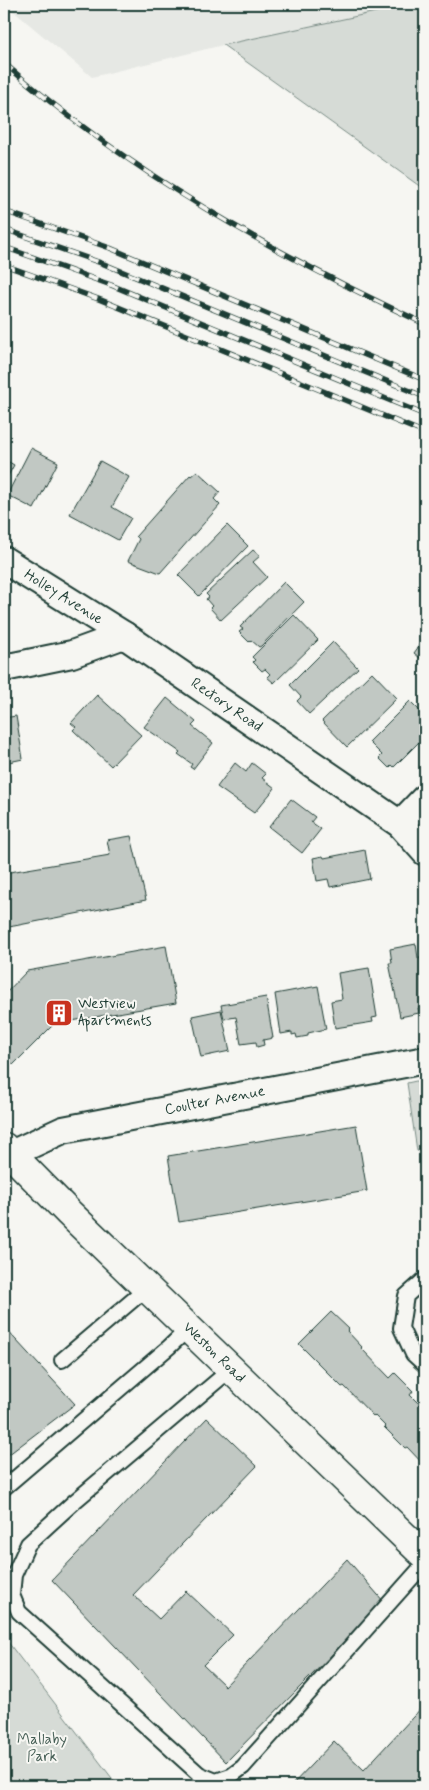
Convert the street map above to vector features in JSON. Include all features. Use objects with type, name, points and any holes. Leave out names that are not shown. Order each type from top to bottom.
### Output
[{"type":"main road","name":"Weston Road","points":[[6,1154],[425,1556]]},
{"type":"street","name":"Holley Avenue","points":[[4,560],[124,635]]},
{"type":"street","points":[[4,668],[72,654],[124,635]]},
{"type":"street","name":"Rectory Road","points":[[124,635],[400,824],[425,852]]},
{"type":"street","points":[[400,824],[425,798]]},
{"type":"street","name":"Coulter Avenue","points":[[6,1154],[63,1130],[425,1060]]},
{"type":"lane","points":[[425,1279],[406,1296],[401,1328],[413,1354],[425,1365]]},
{"type":"lane","points":[[62,1360],[147,1288]]},
{"type":"lane","points":[[4,1488],[169,1347],[188,1328]]},
{"type":"lane","points":[[231,1368],[82,1495],[28,1544],[14,1575],[12,1595],[19,1612],[199,1774],[216,1781],[231,1776],[243,1767],[425,1563]]},
{"type":"shaded area","points":[[5,4],[413,4],[223,45],[92,77]]},
{"type":"green space","points":[[413,4],[425,4],[425,190],[223,45]]},
{"type":"green space","points":[[425,1079],[425,1150],[417,1151],[407,1083]]},
{"type":"green space","name":"Mallaby Park","points":[[4,1637],[118,1786],[4,1786]]},
{"type":"building","points":[[31,448],[58,462],[34,509],[7,495]]},
{"type":"building","points":[[4,459],[14,465],[4,483]]},
{"type":"building","points":[[100,461],[129,477],[112,507],[131,518],[118,540],[70,514]]},
{"type":"building","points":[[197,471],[220,492],[214,499],[220,505],[160,573],[128,561],[139,539],[136,536],[190,475]]},
{"type":"building","points":[[227,525],[248,546],[199,596],[178,575]]},
{"type":"building","points":[[253,550],[260,556],[253,562],[267,577],[221,620],[210,608],[212,606],[206,599],[209,597],[206,594]]},
{"type":"building","points":[[284,582],[304,602],[259,647],[251,640],[249,642],[239,632],[243,629],[240,627]]},
{"type":"building","points":[[294,615],[318,640],[274,683],[267,677],[270,674],[265,669],[262,671],[253,662],[255,660],[252,657]]},
{"type":"building","points":[[425,638],[425,662],[414,653]]},
{"type":"building","points":[[333,642],[358,668],[309,714],[297,701],[301,697],[290,685]]},
{"type":"building","points":[[372,672],[397,698],[347,747],[322,721]]},
{"type":"building","points":[[97,695],[141,735],[111,766],[73,730],[76,727],[71,723]]},
{"type":"building","points":[[167,698],[196,722],[192,726],[213,743],[193,769],[190,767],[192,764],[178,754],[180,752],[144,727]]},
{"type":"building","points":[[410,701],[425,716],[425,736],[394,767],[392,765],[389,768],[379,758],[382,755],[369,742]]},
{"type":"building","points":[[16,716],[23,759],[4,763],[4,718]]},
{"type":"building","points":[[235,763],[246,772],[252,763],[266,774],[262,778],[275,788],[254,813],[217,787]]},
{"type":"building","points":[[291,799],[315,817],[311,822],[321,829],[302,853],[269,827]]},
{"type":"building","points":[[131,836],[146,900],[4,928],[4,873],[110,855],[107,840]]},
{"type":"building","points":[[365,850],[370,879],[330,887],[328,879],[317,881],[313,858],[323,856],[324,858]]},
{"type":"building","points":[[416,944],[418,958],[421,958],[425,981],[425,1006],[418,1008],[419,1013],[400,1017],[389,963],[392,963],[390,949]]},
{"type":"building","name":"Westview Apartments","points":[[166,946],[176,1003],[54,1024],[13,1065],[4,1055],[4,995],[27,971]]},
{"type":"building","points":[[369,968],[377,1017],[372,1018],[373,1022],[335,1028],[331,1001],[342,999],[338,973]]},
{"type":"building","points":[[318,986],[326,1029],[308,1033],[308,1036],[297,1038],[296,1034],[292,1035],[292,1032],[281,1034],[275,994]]},
{"type":"building","points":[[266,997],[273,1038],[263,1040],[264,1045],[257,1047],[256,1042],[241,1044],[236,1017],[224,1019],[221,1005]]},
{"type":"building","points":[[221,1010],[230,1051],[201,1057],[192,1016]]},
{"type":"building","points":[[356,1125],[367,1191],[179,1222],[168,1156]]},
{"type":"building","points":[[331,1312],[349,1329],[347,1331],[361,1348],[390,1378],[395,1373],[413,1391],[410,1395],[425,1410],[425,1466],[299,1344]]},
{"type":"building","points":[[4,1327],[75,1404],[4,1458]]},
{"type":"building","points":[[207,1418],[257,1466],[133,1595],[159,1619],[186,1591],[233,1635],[203,1665],[225,1686],[347,1559],[384,1602],[226,1762],[52,1580]]},
{"type":"building","points":[[425,1704],[425,1786],[291,1786],[334,1741],[364,1770]]},
{"type":"railway","points":[[4,63],[101,140],[205,208],[313,269],[425,324]]},
{"type":"railway","points":[[4,211],[110,248],[425,380]]},
{"type":"railway","points":[[4,229],[104,264],[425,397]]},
{"type":"railway","points":[[4,247],[111,285],[425,415]]},
{"type":"railway","points":[[4,265],[101,300],[425,433]]},
{"type":"place","name":"Westview Apartments","points":[[59,1013]]}]
